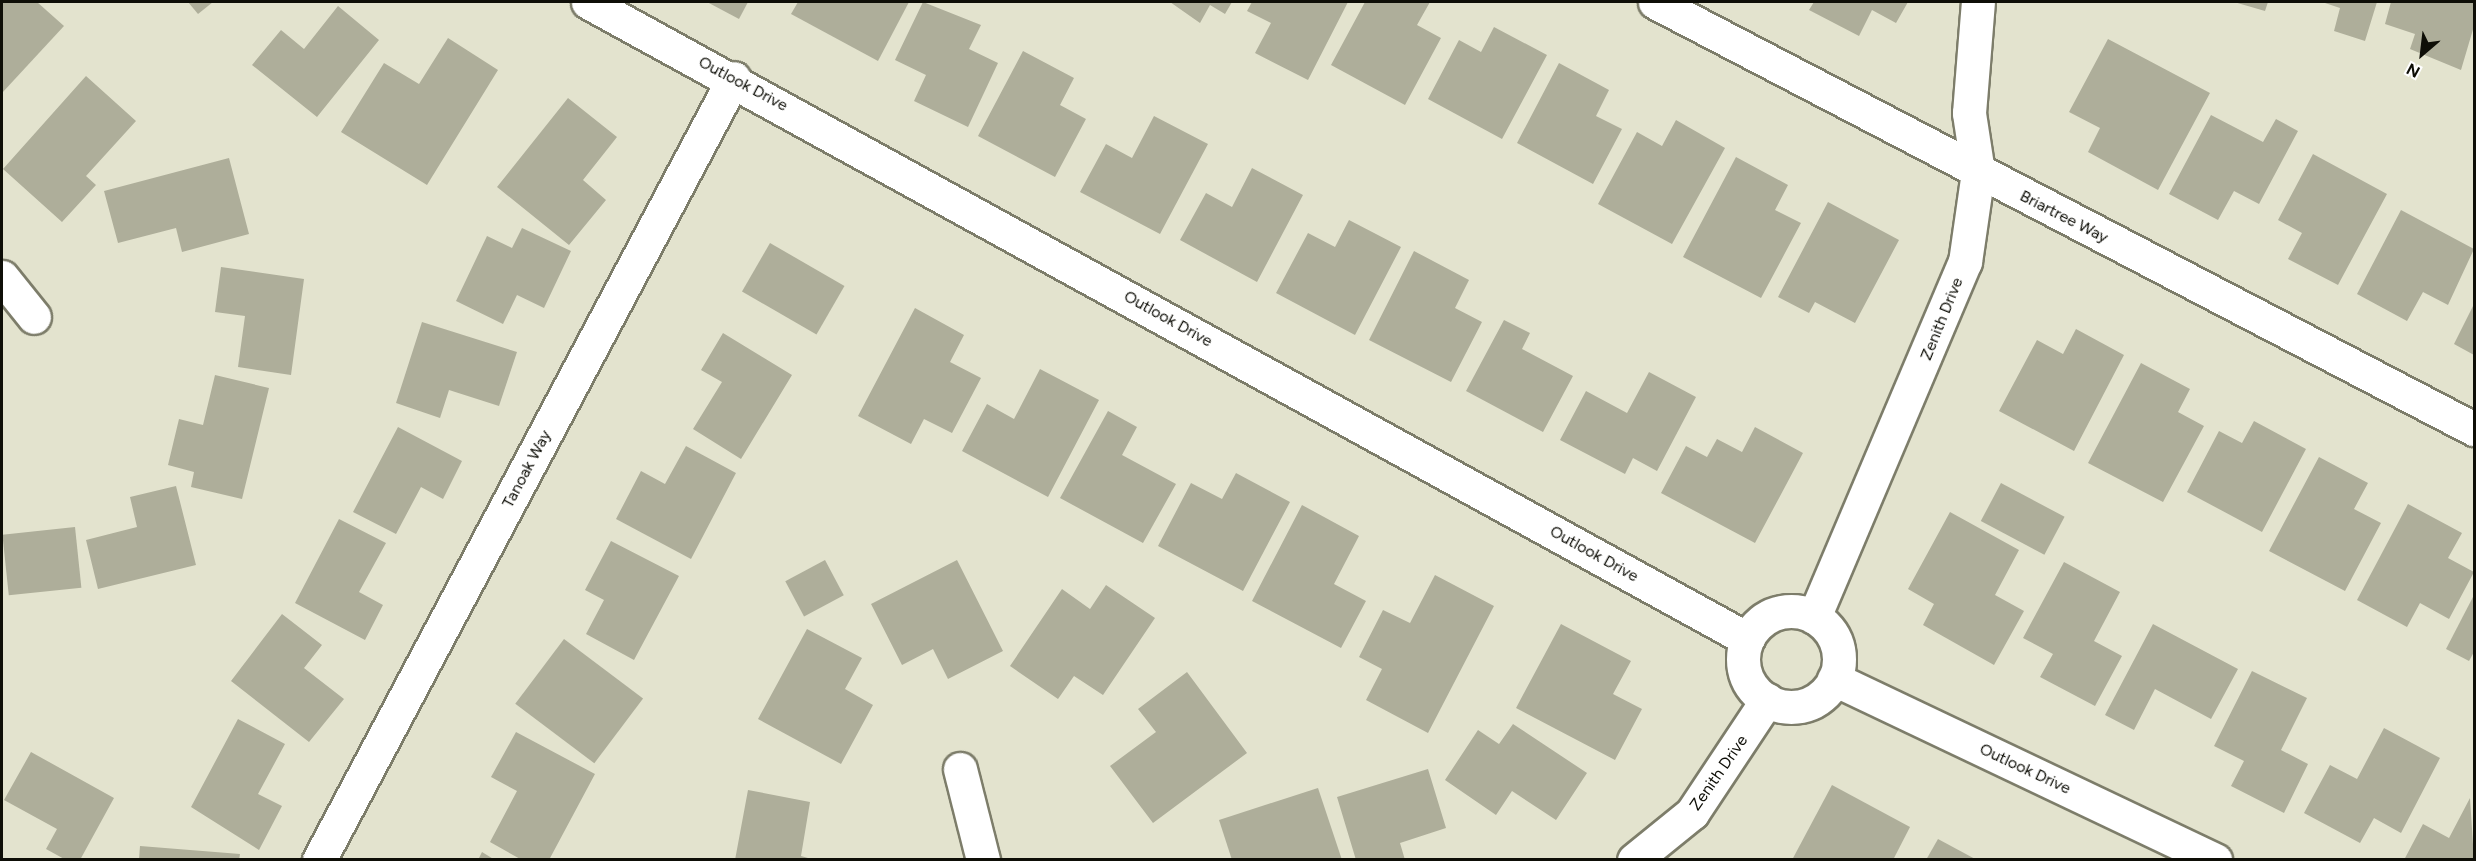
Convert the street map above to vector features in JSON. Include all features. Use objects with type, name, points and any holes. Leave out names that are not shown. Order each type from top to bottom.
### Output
[{"type":"street","name":"Outlook Drive","points":[[588,2],[734,78],[1747,639]]},
{"type":"street","name":"Briartree Way","points":[[1655,2],[2475,429]]},
{"type":"street","name":"Zenith Drive","points":[[1814,617],[1965,262],[1978,172],[1969,113],[1978,2]]},
{"type":"street","name":"Tanoak Way","points":[[319,860],[734,78]]},
{"type":"street","points":[[2,277],[34,317]]},
{"type":"street","points":[[1784,611],[1814,617],[1835,640],[1839,656],[1834,679],[1820,697],[1806,704],[1790,707],[1767,700],[1744,670],[1747,639],[1755,626],[1784,611]]},
{"type":"street","name":"Outlook Drive","points":[[1834,679],[2215,860]]},
{"type":"street","name":"Zenith Drive","points":[[1634,860],[1692,813],[1767,700]]},
{"type":"street","points":[[960,769],[983,860]]},
{"type":"building","points":[[2,2],[37,2],[64,26],[2,93]]},
{"type":"building","points":[[188,2],[213,2],[198,14]]},
{"type":"building","points":[[707,2],[748,2],[739,19]]},
{"type":"building","points":[[798,2],[909,2],[878,61],[791,14]]},
{"type":"building","points":[[923,2],[981,25],[969,49],[998,63],[968,127],[914,101],[926,75],[895,60]]},
{"type":"building","points":[[1170,2],[1232,2],[1225,14],[1210,5],[1200,23]]},
{"type":"building","points":[[1252,2],[1348,2],[1308,80],[1255,53],[1271,23],[1247,11]]},
{"type":"building","points":[[1365,2],[1430,2],[1417,25],[1441,38],[1405,105],[1331,65]]},
{"type":"building","points":[[1814,2],[1908,2],[1896,23],[1872,10],[1859,36],[1809,10]]},
{"type":"building","points":[[2234,2],[2268,2],[2265,11]]},
{"type":"building","points":[[2322,2],[2377,2],[2365,41],[2334,31],[2340,8]]},
{"type":"building","points":[[2391,2],[2474,2],[2474,26],[2461,70],[2410,49],[2415,34],[2385,24]]},
{"type":"building","points":[[338,6],[379,40],[317,117],[252,65],[281,30],[304,49]]},
{"type":"building","points":[[1494,27],[1547,55],[1502,139],[1428,99],[1459,40],[1481,52]]},
{"type":"building","points":[[448,38],[498,70],[427,185],[341,132],[384,63],[419,84]]},
{"type":"building","points":[[2108,39],[2210,93],[2158,190],[2088,152],[2100,128],[2069,112]]},
{"type":"building","points":[[1023,51],[1074,78],[1060,105],[1086,119],[1055,177],[978,136]]},
{"type":"building","points":[[1559,63],[1609,90],[1596,116],[1622,129],[1593,184],[1517,143]]},
{"type":"building","points":[[86,76],[136,121],[86,176],[96,185],[62,222],[3,169]]},
{"type":"building","points":[[568,98],[617,137],[583,180],[606,200],[569,245],[497,187]]},
{"type":"building","points":[[2211,115],[2263,142],[2276,119],[2298,131],[2259,204],[2234,191],[2218,220],[2169,194]]},
{"type":"building","points":[[1154,116],[1208,144],[1160,234],[1080,192],[1106,144],[1132,158]]},
{"type":"building","points":[[1676,120],[1725,148],[1672,244],[1598,204],[1637,132],[1662,146]]},
{"type":"building","points":[[2313,154],[2387,194],[2338,285],[2288,259],[2302,233],[2278,220]]},
{"type":"building","points":[[1736,157],[1788,185],[1775,210],[1801,223],[1761,298],[1683,257]]},
{"type":"building","points":[[229,158],[249,234],[182,252],[176,228],[118,243],[104,191]]},
{"type":"building","points":[[1252,168],[1303,195],[1257,282],[1180,240],[1206,193],[1232,207]]},
{"type":"building","points":[[1828,202],[1899,240],[1855,323],[1815,302],[1809,313],[1778,297]]},
{"type":"building","points":[[2401,210],[2474,249],[2448,305],[2423,292],[2407,321],[2357,294]]},
{"type":"building","points":[[1349,220],[1401,247],[1355,335],[1276,293],[1308,233],[1335,247]]},
{"type":"building","points":[[522,228],[571,251],[544,308],[517,295],[503,324],[456,301],[487,236],[512,248]]},
{"type":"building","points":[[770,243],[844,286],[816,334],[742,291]]},
{"type":"building","points":[[1414,251],[1469,280],[1455,308],[1482,322],[1451,382],[1369,340]]},
{"type":"building","points":[[221,267],[304,279],[291,375],[238,367],[245,316],[215,312]]},
{"type":"building","points":[[2474,304],[2474,355],[2454,344]]},
{"type":"building","points":[[915,308],[964,335],[950,362],[981,378],[952,433],[924,419],[911,444],[858,416]]},
{"type":"building","points":[[1504,320],[1530,333],[1522,349],[1573,376],[1543,432],[1466,391]]},
{"type":"building","points":[[422,322],[517,352],[499,406],[449,390],[440,418],[396,403]]},
{"type":"building","points":[[2076,329],[2124,355],[2074,451],[1999,411],[2037,340],[2063,354]]},
{"type":"building","points":[[723,333],[792,375],[741,459],[693,429],[722,382],[701,370]]},
{"type":"building","points":[[2141,363],[2190,389],[2178,412],[2204,426],[2163,502],[2088,463]]},
{"type":"building","points":[[1040,369],[1099,400],[1048,497],[962,451],[987,404],[1014,419]]},
{"type":"building","points":[[1649,372],[1696,397],[1657,471],[1633,458],[1625,474],[1560,440],[1586,391],[1627,413]]},
{"type":"building","points":[[215,375],[269,388],[242,499],[191,487],[194,472],[168,465],[179,419],[203,425]]},
{"type":"building","points":[[1108,411],[1137,427],[1122,455],[1176,484],[1143,543],[1060,498]]},
{"type":"building","points":[[2254,421],[2306,449],[2262,532],[2187,492],[2219,431],[2242,443]]},
{"type":"building","points":[[398,427],[462,461],[443,499],[421,487],[396,534],[353,512]]},
{"type":"building","points":[[1755,427],[1803,453],[1755,543],[1661,493],[1686,446],[1707,457],[1717,439],[1742,452]]},
{"type":"building","points":[[686,446],[736,473],[691,559],[616,519],[641,471],[665,484]]},
{"type":"building","points":[[2319,457],[2368,483],[2354,509],[2381,523],[2345,591],[2269,551]]},
{"type":"building","points":[[1236,473],[1290,502],[1243,591],[1158,546],[1191,483],[1222,499]]},
{"type":"building","points":[[2001,483],[2065,517],[2044,555],[1981,521]]},
{"type":"building","points":[[176,486],[196,565],[98,589],[86,540],[137,527],[130,497]]},
{"type":"building","points":[[2408,504],[2462,533],[2448,558],[2474,572],[2449,619],[2420,603],[2407,627],[2357,600]]},
{"type":"building","points":[[1302,505],[1359,536],[1334,584],[1366,601],[1341,648],[1252,601]]},
{"type":"building","points":[[1950,512],[2019,550],[1995,595],[2024,611],[1994,665],[1923,625],[1934,604],[1908,589]]},
{"type":"building","points":[[339,519],[386,543],[359,592],[383,605],[365,640],[295,603]]},
{"type":"building","points":[[75,527],[81,588],[9,595],[2,535]]},
{"type":"building","points":[[611,541],[679,576],[634,660],[586,634],[604,600],[585,590]]},
{"type":"building","points":[[825,560],[844,595],[804,616],[785,581]]},
{"type":"building","points":[[957,560],[1003,651],[948,679],[933,649],[902,665],[871,604]]},
{"type":"building","points":[[2064,562],[2120,592],[2094,641],[2122,656],[2095,706],[2040,677],[2053,654],[2023,638]]},
{"type":"building","points":[[1435,575],[1494,606],[1428,733],[1366,700],[1382,669],[1359,657],[1383,610],[1410,623]]},
{"type":"building","points":[[1106,585],[1155,618],[1103,695],[1074,676],[1058,699],[1010,666],[1062,589],[1090,609]]},
{"type":"building","points":[[2474,595],[2474,652],[2469,661],[2446,649]]},
{"type":"building","points":[[282,614],[322,645],[304,668],[344,699],[309,742],[231,681]]},
{"type":"building","points":[[1561,624],[1631,661],[1613,694],[1642,709],[1615,760],[1516,708]]},
{"type":"building","points":[[2153,624],[2238,669],[2211,719],[2155,689],[2134,730],[2105,715]]},
{"type":"building","points":[[807,629],[862,658],[845,689],[873,705],[841,764],[758,719]]},
{"type":"building","points":[[564,639],[643,699],[594,763],[515,704]]},
{"type":"building","points":[[2252,671],[2307,698],[2281,750],[2308,764],[2284,813],[2231,786],[2244,761],[2214,746]]},
{"type":"building","points":[[1187,672],[1247,753],[1153,823],[1110,766],[1156,732],[1138,709]]},
{"type":"building","points":[[238,719],[285,744],[258,794],[282,806],[259,850],[191,807]]},
{"type":"building","points":[[1513,724],[1587,773],[1556,820],[1512,791],[1496,815],[1445,780],[1478,730],[1499,744]]},
{"type":"building","points":[[2384,728],[2440,758],[2401,833],[2374,818],[2360,843],[2304,813],[2330,765],[2357,779]]},
{"type":"building","points":[[516,732],[595,774],[549,860],[522,860],[490,842],[517,791],[491,777]]},
{"type":"building","points":[[31,752],[114,798],[80,860],[66,860],[46,849],[57,829],[4,800]]},
{"type":"building","points":[[1428,769],[1446,828],[1400,843],[1405,860],[1356,860],[1337,797]]},
{"type":"building","points":[[1832,785],[1910,827],[1893,860],[1792,860]]},
{"type":"building","points":[[1318,788],[1342,860],[1232,860],[1219,820]]},
{"type":"building","points":[[748,790],[810,802],[801,856],[815,860],[735,860]]},
{"type":"building","points":[[2470,798],[2474,860],[2404,860],[2423,824],[2449,838]]},
{"type":"building","points":[[1938,839],[1977,860],[1926,860]]},
{"type":"building","points":[[140,846],[240,854],[239,860],[139,860]]},
{"type":"building","points":[[482,852],[495,860],[478,860]]}]
